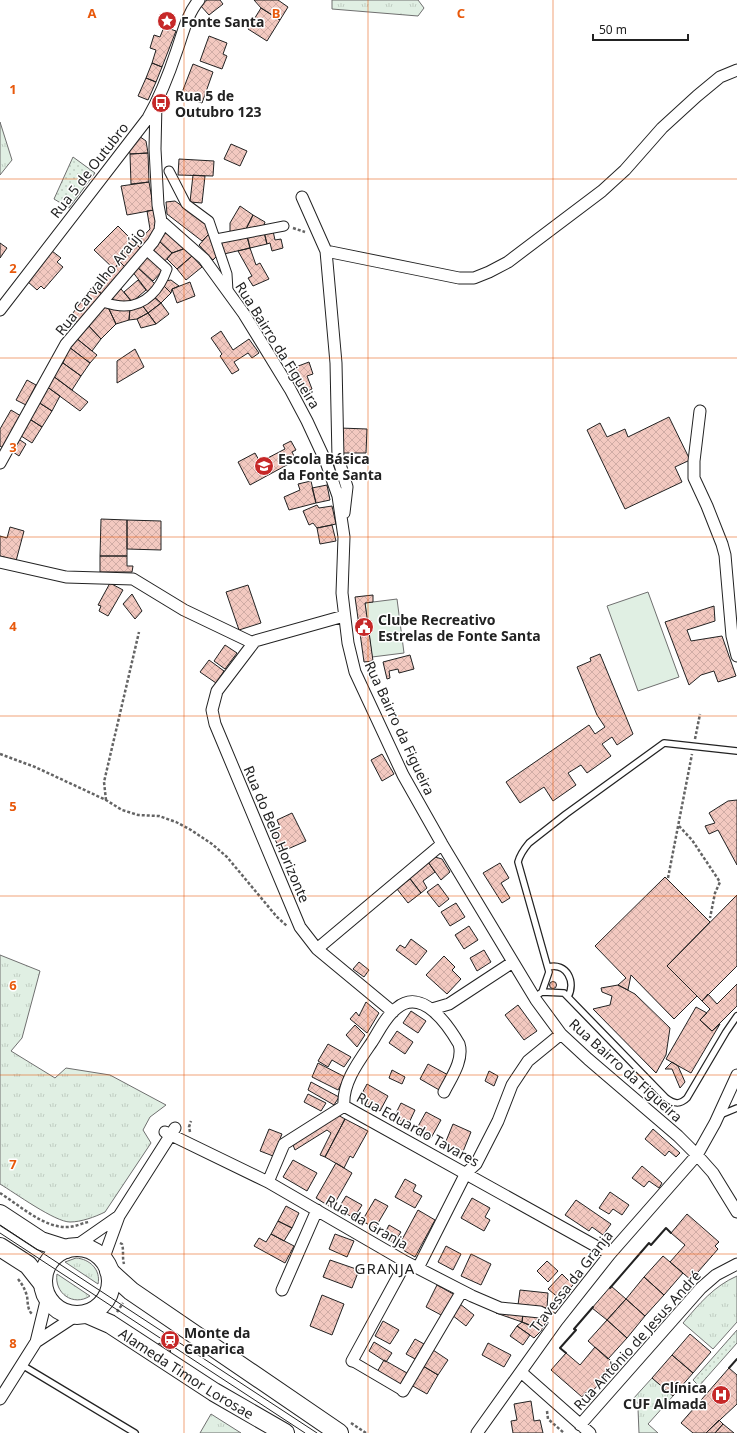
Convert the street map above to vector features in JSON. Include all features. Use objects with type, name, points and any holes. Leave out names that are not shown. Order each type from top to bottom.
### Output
[{"type":"main road","points":[[0,1214],[41,1241],[70,1248],[84,1248],[95,1253],[131,1291],[338,1433]]},
{"type":"main road","points":[[0,1247],[28,1265],[45,1290],[52,1304],[59,1310],[68,1314],[82,1314],[100,1306],[108,1295],[110,1287],[106,1265]]},
{"type":"main road","points":[[45,1290],[44,1274],[48,1264],[58,1253],[70,1248]]},
{"type":"main road","name":"Alameda Timor Lorosae","points":[[82,1314],[110,1324],[214,1392],[285,1433]]},
{"type":"street","name":"Rua 5 de Outubro","points":[[0,310],[144,123],[156,104],[189,15],[199,0]]},
{"type":"street","points":[[324,246],[459,278],[474,278],[489,272],[508,262],[602,191],[625,170],[662,128],[696,96],[720,77],[737,70]]},
{"type":"street","name":"Rua Carvalho Araújo","points":[[0,463],[66,344],[146,250],[160,230],[161,221],[157,194],[154,149],[156,104]]},
{"type":"street","points":[[169,171],[186,204],[209,221],[227,274],[228,291]]},
{"type":"street","points":[[302,197],[324,246],[336,363],[338,458],[347,487],[343,525]]},
{"type":"street","name":"Rua Bairro da Figueira","points":[[161,221],[204,259],[228,291],[265,347],[290,389],[326,462],[335,489],[343,525],[342,593],[348,643],[355,672],[402,775],[442,844],[514,962],[538,994],[561,1034],[678,1136],[697,1155],[714,1173],[737,1212]]},
{"type":"street","points":[[216,239],[230,235],[284,226]]},
{"type":"street","points":[[102,302],[122,306],[141,303],[158,288],[167,269],[146,250]]},
{"type":"street","points":[[700,411],[694,461],[694,478],[707,506],[722,544],[725,556],[732,636],[737,656]]},
{"type":"street","points":[[0,562],[66,577],[132,579],[184,610],[253,643],[260,638],[344,616]]},
{"type":"street","name":"Rua do Belo Horizonte","points":[[253,643],[217,691],[212,704],[212,716],[215,724],[298,923],[317,949],[392,1012]]},
{"type":"street","points":[[317,949],[442,844]]},
{"type":"street","points":[[444,1092],[460,1058],[461,1050],[455,1039],[432,1009],[449,1004],[514,962]]},
{"type":"street","name":"Rua Eduardo Tavares","points":[[432,1009],[424,1004],[411,1002],[400,1005],[392,1012],[360,1059],[345,1087],[343,1097],[344,1106],[610,1254]]},
{"type":"street","points":[[418,1268],[466,1173],[476,1164],[498,1121],[512,1085],[528,1061],[561,1034]]},
{"type":"street","name":"Travessa da Granja","points":[[477,1433],[557,1321],[610,1254],[697,1155],[718,1116],[737,1075]]},
{"type":"street","points":[[268,1182],[284,1144],[344,1106]]},
{"type":"street","name":"Rua da Granja","points":[[119,1216],[170,1132],[268,1182],[406,1262],[462,1291],[500,1308],[540,1312],[557,1321]]},
{"type":"street","points":[[282,1290],[316,1210]]},
{"type":"street","points":[[70,1248],[119,1216]]},
{"type":"street","points":[[106,1265],[119,1216]]},
{"type":"street","points":[[406,1262],[352,1361],[403,1390],[462,1291]]},
{"type":"street","name":"Rua António de Jesus André","points":[[580,1425],[701,1288],[716,1275],[737,1264]]},
{"type":"street","points":[[0,1399],[36,1342],[45,1290]]},
{"type":"street","points":[[36,1342],[82,1314]]},
{"type":"street","points":[[520,1372],[590,1433]]},
{"type":"lane","points":[[737,751],[664,743],[564,815],[529,843],[520,855],[518,862],[549,972],[538,994],[564,993],[671,1102],[683,1102],[687,1098],[737,1016]]},
{"type":"lane","points":[[548,967],[558,967],[567,973],[571,978],[572,985],[568,997]]},
{"type":"lane","points":[[718,1116],[737,1108]]},
{"type":"lane","points":[[22,1365],[136,1433]]},
{"type":"path","points":[[284,226],[298,230],[324,246]]},
{"type":"path","points":[[106,800],[104,782],[139,632]]},
{"type":"path","points":[[668,878],[700,714]]},
{"type":"path","points":[[0,754],[35,767],[106,800],[122,810],[138,815],[159,816],[176,822],[212,844],[227,857],[277,917],[288,927]]},
{"type":"path","points":[[678,826],[692,840],[720,882],[715,893],[710,918]]},
{"type":"path","points":[[0,1193],[42,1221],[55,1226],[68,1227],[90,1222]]},
{"type":"path","points":[[15,1275],[23,1287],[30,1313],[36,1316]]},
{"type":"path","points":[[110,1324],[131,1291]]},
{"type":"path","points":[[546,1404],[548,1419],[564,1433]]},
{"type":"green space","points":[[332,0],[418,0],[424,8],[418,16],[332,9]]},
{"type":"green space","points":[[0,122],[12,160],[0,175]]},
{"type":"green space","points":[[73,157],[95,173],[69,208],[54,199]]},
{"type":"green space","points":[[648,592],[679,677],[638,691],[607,606]]},
{"type":"green space","points":[[397,599],[404,653],[372,657],[365,603]]},
{"type":"green space","points":[[0,955],[40,971],[22,1038],[11,1051],[55,1078],[66,1068],[110,1075],[166,1105],[150,1117],[143,1130],[151,1143],[105,1212],[83,1220],[74,1222],[63,1221],[45,1212],[0,1184]]},
{"type":"green space","points":[[76,1258],[86,1261],[93,1266],[98,1274],[98,1284],[65,1262]]},
{"type":"green space","points":[[57,1274],[90,1296],[77,1300],[66,1296],[58,1287]]},
{"type":"green space","points":[[737,1276],[737,1322],[713,1349],[683,1323],[701,1302],[714,1290]]},
{"type":"green space","points":[[737,1330],[737,1343],[699,1386],[693,1380]]},
{"type":"green space","points":[[652,1378],[673,1396],[648,1424],[658,1433],[639,1433],[638,1409],[641,1406],[633,1399]]},
{"type":"green space","points":[[211,1414],[241,1433],[200,1433]]},
{"type":"building","points":[[207,0],[220,0],[223,4],[209,15],[200,5]]},
{"type":"building","points":[[254,0],[278,0],[288,7],[280,20],[261,8]]},
{"type":"building","points":[[261,8],[280,20],[267,41],[248,29]]},
{"type":"building","points":[[164,27],[176,31],[162,67],[152,63],[156,50],[150,48],[154,35],[160,37]]},
{"type":"building","points":[[209,36],[227,43],[223,54],[227,56],[222,69],[200,61]]},
{"type":"building","points":[[152,63],[162,67],[156,82],[146,78]]},
{"type":"building","points":[[193,64],[213,72],[202,103],[181,95]]},
{"type":"building","points":[[146,78],[156,82],[148,100],[138,96]]},
{"type":"building","points":[[139,136],[146,141],[148,153],[130,154],[129,148]]},
{"type":"building","points":[[231,144],[247,151],[240,166],[224,159]]},
{"type":"building","points":[[148,153],[149,182],[131,184],[130,154]]},
{"type":"building","points":[[179,159],[214,161],[213,176],[178,175]]},
{"type":"building","points":[[193,175],[205,176],[202,203],[190,202]]},
{"type":"building","points":[[149,182],[154,210],[127,215],[121,186]]},
{"type":"building","points":[[175,201],[207,224],[210,233],[202,241],[167,214],[166,202]]},
{"type":"building","points":[[240,206],[253,215],[246,229],[230,232],[230,223]]},
{"type":"building","points":[[154,210],[158,228],[143,251],[136,244],[150,229],[147,211]]},
{"type":"building","points":[[253,215],[265,222],[263,229],[246,229]]},
{"type":"building","points":[[118,226],[143,251],[127,269],[120,262],[114,269],[94,250]]},
{"type":"building","points":[[163,231],[186,248],[172,253],[158,240]]},
{"type":"building","points":[[273,231],[275,240],[281,239],[283,248],[272,251],[270,243],[267,244],[264,232]]},
{"type":"building","points":[[264,232],[267,244],[250,248],[247,236]]},
{"type":"building","points":[[210,233],[217,256],[213,260],[199,245]]},
{"type":"building","points":[[247,236],[250,248],[224,254],[221,241]]},
{"type":"building","points":[[158,240],[172,253],[163,263],[149,251]]},
{"type":"building","points":[[0,243],[7,248],[0,258]]},
{"type":"building","points":[[186,248],[192,256],[177,269],[167,259],[172,253]]},
{"type":"building","points":[[250,248],[256,265],[260,263],[269,279],[253,286],[248,278],[252,276],[238,251]]},
{"type":"building","points":[[52,251],[61,258],[57,262],[63,267],[44,289],[41,286],[37,290],[27,281]]},
{"type":"building","points":[[147,254],[164,269],[153,281],[136,266]]},
{"type":"building","points":[[192,256],[202,267],[186,280],[177,269]]},
{"type":"building","points":[[120,262],[127,269],[102,294],[95,289]]},
{"type":"building","points":[[136,266],[155,284],[148,292],[132,271]]},
{"type":"building","points":[[138,280],[146,290],[132,302],[124,292]]},
{"type":"building","points":[[171,280],[179,286],[172,289],[171,293],[163,285],[165,281]]},
{"type":"building","points":[[190,282],[195,296],[177,303],[172,289]]},
{"type":"building","points":[[163,285],[171,293],[161,303],[153,296]]},
{"type":"building","points":[[92,287],[102,294],[80,324],[70,317]]},
{"type":"building","points":[[121,289],[132,302],[114,301],[112,297]]},
{"type":"building","points":[[153,296],[161,303],[148,313],[142,305]]},
{"type":"building","points":[[161,303],[169,314],[156,324],[148,313]]},
{"type":"building","points":[[107,305],[116,324],[101,339],[87,324]]},
{"type":"building","points":[[107,305],[130,308],[129,320],[116,324]]},
{"type":"building","points":[[142,305],[148,313],[137,319],[129,320],[130,308]]},
{"type":"building","points":[[148,313],[156,324],[141,328],[137,319]]},
{"type":"building","points":[[87,324],[101,339],[92,351],[76,338]]},
{"type":"building","points":[[221,331],[233,350],[249,339],[259,353],[252,358],[248,353],[234,362],[239,370],[232,374],[220,356],[222,354],[211,338]]},
{"type":"building","points":[[76,338],[97,355],[90,363],[69,347]]},
{"type":"building","points":[[69,347],[90,363],[81,376],[63,363]]},
{"type":"building","points":[[135,349],[144,367],[117,383],[117,361]]},
{"type":"building","points":[[309,362],[313,374],[307,376],[312,389],[304,393],[293,368]]},
{"type":"building","points":[[63,363],[81,376],[72,390],[53,376]]},
{"type":"building","points":[[53,376],[88,402],[80,411],[46,386]]},
{"type":"building","points":[[27,380],[36,385],[26,405],[16,400]]},
{"type":"building","points":[[46,386],[60,396],[52,411],[38,402]]},
{"type":"building","points":[[38,402],[52,411],[42,427],[28,418]]},
{"type":"building","points":[[11,410],[21,416],[3,448],[0,446],[0,429]]},
{"type":"building","points":[[669,417],[690,460],[675,467],[682,482],[625,509],[587,430],[600,423],[607,437],[625,429],[628,437]]},
{"type":"building","points":[[28,418],[42,427],[32,443],[18,434]]},
{"type":"building","points":[[340,428],[367,429],[366,453],[340,453]]},
{"type":"building","points":[[17,438],[26,444],[19,456],[10,450]]},
{"type":"building","points":[[291,441],[296,450],[292,452],[296,460],[250,485],[238,462],[255,453],[260,462],[285,449],[283,445]]},
{"type":"building","points":[[311,481],[316,503],[289,510],[284,497],[300,490],[298,484]]},
{"type":"building","points":[[327,485],[330,500],[316,503],[312,488]]},
{"type":"building","points":[[317,505],[319,508],[332,506],[336,524],[317,528],[313,523],[309,525],[303,511]]},
{"type":"building","points":[[101,519],[127,520],[127,556],[100,556]]},
{"type":"building","points":[[127,520],[161,521],[161,550],[127,549]]},
{"type":"building","points":[[332,525],[336,541],[320,544],[317,528]]},
{"type":"building","points":[[10,527],[24,531],[16,561],[0,556],[0,536],[7,538]]},
{"type":"building","points":[[100,556],[127,556],[127,566],[133,566],[132,572],[100,572]]},
{"type":"building","points":[[110,583],[123,590],[108,616],[99,611],[101,606],[98,605]]},
{"type":"building","points":[[248,585],[261,623],[239,630],[226,592]]},
{"type":"building","points":[[132,594],[142,611],[135,619],[123,604]]},
{"type":"building","points":[[373,595],[373,602],[365,603],[373,661],[364,662],[355,597]]},
{"type":"building","points":[[714,606],[715,621],[687,630],[691,641],[722,636],[736,676],[718,682],[714,671],[701,675],[689,685],[665,622]]},
{"type":"building","points":[[225,645],[237,653],[225,669],[214,661]]},
{"type":"building","points":[[600,654],[633,734],[617,745],[612,737],[602,744],[611,756],[587,773],[581,765],[568,773],[576,785],[553,801],[544,787],[520,803],[506,782],[589,725],[595,734],[605,727],[597,715],[577,667],[591,661],[590,658]]},
{"type":"building","points":[[410,655],[414,669],[399,673],[398,669],[389,671],[390,678],[387,679],[383,662]]},
{"type":"building","points":[[209,660],[224,671],[216,683],[200,672]]},
{"type":"building","points":[[382,754],[394,774],[382,781],[371,760]]},
{"type":"building","points":[[737,800],[737,865],[718,830],[709,834],[705,826],[715,823],[709,813],[728,801]]},
{"type":"building","points":[[292,813],[306,841],[281,852],[271,831],[280,827],[277,820]]},
{"type":"building","points":[[435,857],[442,859],[450,872],[441,880],[428,862]]},
{"type":"building","points":[[428,862],[435,872],[423,881],[427,888],[421,893],[409,877]]},
{"type":"building","points":[[500,863],[509,878],[501,883],[510,898],[502,903],[483,873]]},
{"type":"building","points":[[665,877],[710,922],[667,966],[697,996],[674,1019],[631,975],[628,990],[618,985],[626,978],[595,946]]},
{"type":"building","points":[[410,879],[421,893],[408,903],[397,889]]},
{"type":"building","points":[[438,884],[449,899],[439,907],[427,892]]},
{"type":"building","points":[[737,895],[737,966],[702,1001],[667,966]]},
{"type":"building","points":[[456,903],[465,917],[450,926],[441,912]]},
{"type":"building","points":[[469,926],[478,940],[464,949],[455,935]]},
{"type":"building","points":[[411,939],[427,951],[416,965],[396,950],[400,945],[405,948]]},
{"type":"building","points":[[484,950],[491,962],[477,971],[470,958]]},
{"type":"building","points":[[444,956],[455,967],[452,970],[461,979],[447,994],[426,975]]},
{"type":"building","points":[[359,962],[369,970],[364,977],[353,969]]},
{"type":"building","points":[[553,981],[556,982],[556,988],[553,989],[550,988],[549,985],[550,982]]},
{"type":"building","points":[[737,984],[737,1006],[712,1031],[700,1020],[710,1009],[702,1001],[708,994],[717,1004]]},
{"type":"building","points":[[618,985],[635,994],[670,1028],[666,1055],[656,1073],[593,1009],[610,1005],[612,996],[602,992],[601,988]]},
{"type":"building","points":[[366,1002],[379,1013],[367,1033],[350,1019],[356,1012],[359,1016]]},
{"type":"building","points":[[518,1005],[537,1031],[524,1040],[505,1015]]},
{"type":"building","points":[[696,1007],[707,1013],[700,1020],[712,1031],[720,1024],[691,1073],[666,1059]]},
{"type":"building","points":[[411,1011],[426,1021],[418,1033],[403,1023]]},
{"type":"building","points":[[355,1025],[365,1035],[357,1047],[346,1035]]},
{"type":"building","points":[[397,1031],[413,1042],[405,1054],[389,1043]]},
{"type":"building","points":[[328,1044],[351,1057],[344,1067],[332,1060],[328,1067],[318,1061]]},
{"type":"building","points":[[672,1062],[678,1066],[685,1082],[680,1088],[672,1069],[665,1069]]},
{"type":"building","points":[[318,1063],[345,1077],[338,1090],[312,1077]]},
{"type":"building","points":[[428,1064],[450,1076],[441,1091],[420,1079]]},
{"type":"building","points":[[392,1070],[405,1077],[402,1084],[389,1078]]},
{"type":"building","points":[[489,1071],[498,1076],[494,1086],[485,1081]]},
{"type":"building","points":[[311,1082],[339,1097],[334,1105],[308,1090]]},
{"type":"building","points":[[367,1084],[388,1096],[380,1111],[359,1099]]},
{"type":"building","points":[[308,1094],[326,1103],[321,1111],[304,1102]]},
{"type":"building","points":[[401,1103],[415,1110],[408,1125],[394,1117]]},
{"type":"building","points":[[426,1112],[441,1120],[431,1138],[416,1130]]},
{"type":"building","points":[[338,1115],[345,1119],[325,1157],[320,1155],[331,1133],[327,1130],[295,1150],[293,1145]]},
{"type":"building","points":[[345,1119],[368,1131],[353,1158],[350,1156],[344,1168],[325,1157]]},
{"type":"building","points":[[453,1124],[471,1132],[462,1154],[444,1146]]},
{"type":"building","points":[[269,1129],[282,1134],[273,1156],[260,1151]]},
{"type":"building","points":[[653,1129],[680,1153],[676,1157],[669,1151],[665,1156],[645,1139]]},
{"type":"building","points":[[293,1160],[317,1173],[307,1191],[283,1177]]},
{"type":"building","points":[[336,1163],[352,1173],[332,1208],[316,1198]]},
{"type":"building","points":[[642,1166],[662,1183],[659,1188],[649,1181],[644,1187],[632,1178]]},
{"type":"building","points":[[405,1179],[416,1185],[413,1191],[422,1196],[415,1208],[395,1197]]},
{"type":"building","points":[[610,1192],[629,1205],[622,1215],[613,1209],[609,1214],[599,1208]]},
{"type":"building","points":[[346,1196],[362,1205],[354,1218],[338,1209]]},
{"type":"building","points":[[472,1198],[490,1208],[485,1217],[490,1220],[484,1231],[461,1218]]},
{"type":"building","points":[[375,1199],[388,1206],[375,1228],[362,1221]]},
{"type":"building","points":[[576,1200],[611,1224],[603,1235],[592,1227],[589,1231],[565,1215]]},
{"type":"building","points":[[286,1206],[299,1213],[292,1228],[278,1221]]},
{"type":"building","points":[[418,1210],[435,1220],[415,1257],[398,1247]]},
{"type":"building","points":[[687,1214],[719,1242],[715,1246],[718,1249],[691,1280],[670,1262],[685,1245],[671,1233]]},
{"type":"building","points":[[278,1221],[292,1228],[284,1241],[271,1234]]},
{"type":"building","points":[[389,1225],[401,1232],[394,1243],[383,1237]]},
{"type":"building","points":[[271,1234],[294,1246],[285,1263],[254,1246],[259,1238],[266,1242]]},
{"type":"building","points":[[335,1234],[354,1241],[347,1257],[329,1249]]},
{"type":"building","points":[[446,1246],[461,1254],[453,1270],[438,1262]]},
{"type":"building","points":[[471,1254],[491,1264],[481,1285],[461,1276]]},
{"type":"building","points":[[663,1256],[683,1273],[664,1295],[644,1277]]},
{"type":"building","points":[[330,1260],[359,1270],[352,1288],[323,1277]]},
{"type":"building","points":[[547,1261],[558,1271],[548,1282],[537,1271]]},
{"type":"building","points":[[562,1274],[573,1285],[560,1299],[548,1289]]},
{"type":"building","points":[[644,1277],[664,1295],[645,1316],[626,1299]]},
{"type":"building","points":[[437,1285],[455,1295],[443,1316],[426,1307]]},
{"type":"building","points":[[611,1286],[626,1299],[607,1320],[592,1308]]},
{"type":"building","points":[[520,1290],[548,1293],[547,1308],[518,1305]]},
{"type":"building","points":[[322,1295],[344,1304],[332,1335],[310,1326]]},
{"type":"building","points":[[626,1299],[645,1316],[627,1338],[607,1320]]},
{"type":"building","points":[[460,1304],[474,1315],[466,1326],[452,1315]]},
{"type":"building","points":[[511,1312],[523,1314],[522,1322],[496,1313]]},
{"type":"building","points":[[523,1314],[537,1316],[546,1322],[541,1331],[522,1322]]},
{"type":"building","points":[[607,1320],[627,1338],[608,1359],[588,1341]]},
{"type":"building","points":[[383,1321],[399,1330],[390,1344],[375,1336]]},
{"type":"building","points":[[522,1322],[541,1331],[534,1338],[517,1326]]},
{"type":"building","points":[[517,1326],[530,1335],[523,1345],[510,1336]]},
{"type":"building","points":[[690,1334],[711,1352],[693,1373],[672,1355]]},
{"type":"building","points":[[415,1339],[424,1344],[415,1359],[406,1354]]},
{"type":"building","points":[[374,1342],[392,1353],[386,1362],[369,1351]]},
{"type":"building","points":[[159,1343],[171,1351],[169,1353],[158,1346]]},
{"type":"building","points":[[488,1343],[511,1355],[504,1367],[482,1355]]},
{"type":"building","points":[[595,1347],[616,1365],[589,1395],[586,1392],[582,1397],[551,1370],[566,1353],[580,1365]]},
{"type":"building","points":[[433,1350],[448,1360],[438,1375],[423,1366]]},
{"type":"building","points":[[672,1355],[693,1373],[673,1396],[652,1378]]},
{"type":"building","points":[[384,1360],[407,1373],[400,1385],[377,1372]]},
{"type":"building","points":[[423,1366],[438,1375],[427,1394],[411,1385]]},
{"type":"building","name":"Clínica CUF Almada","points":[[729,1368],[737,1375],[737,1404],[706,1433],[693,1433],[681,1423]]},
{"type":"building","points":[[531,1401],[534,1421],[540,1420],[543,1433],[513,1433],[511,1421],[517,1420],[514,1404]]},
{"type":"building","points":[[719,1420],[723,1424],[715,1433],[706,1433]]},
{"type":"building","points":[[723,1424],[734,1433],[715,1433]]},
{"type":"tram line","points":[[0,1225],[317,1433]]},
{"type":"tram line","points":[[0,1233],[305,1433]]},
{"type":"wall","points":[[610,1288],[649,1243],[651,1245],[666,1228],[671,1233]]},
{"type":"wall","points":[[566,1353],[560,1348],[593,1307]]},
{"type":"wall","points":[[729,1368],[737,1359]]},
{"type":"place","name":"Fonte Santa","points":[[167,21]]},
{"type":"place","name":"Rua 5 de Outubro 123","points":[[161,103]]},
{"type":"place","name":"Escola Básica da Fonte Santa","points":[[264,466]]},
{"type":"place","name":"Clube Recreativo Estrelas de Fonte Santa","points":[[364,627]]},
{"type":"place","name":"Monte da Caparica","points":[[170,1340]]},
{"type":"place","name":"Clínica CUF Almada","points":[[721,1395]]},
{"type":"district","name":"GRANJA","points":[[385,1268]]}]
